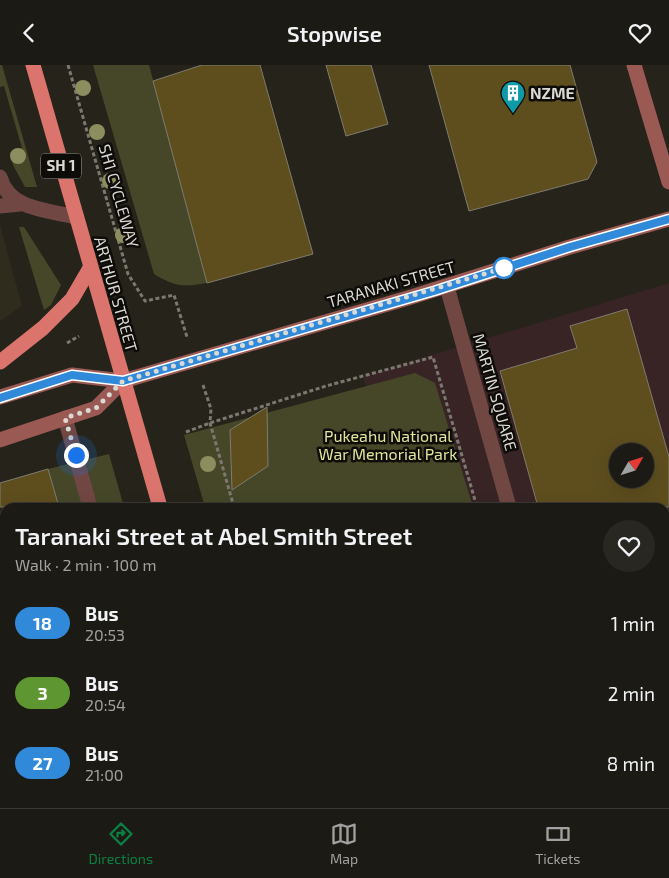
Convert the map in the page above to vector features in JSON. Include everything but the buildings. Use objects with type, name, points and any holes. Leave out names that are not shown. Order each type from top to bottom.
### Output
[{"type":"highway","name":"ARTHUR STREET","points":[[32,65],[123,381]]},
{"type":"highway","points":[[0,362],[43,328],[72,299],[90,268]]},
{"type":"highway","name":"SH 1","points":[[123,381],[159,503]]},
{"type":"main road","points":[[634,65],[669,182]]},
{"type":"main road","name":"TARANAKI STREET","points":[[0,397],[72,375],[123,381],[447,287],[570,247],[669,219]]},
{"type":"main road","name":"TARANAKI STREET","points":[[0,440],[96,408],[123,381]]},
{"type":"street","points":[[0,177],[4,191],[20,204]]},
{"type":"street","points":[[0,206],[20,204],[76,217]]},
{"type":"street","name":"MARTIN SQUARE","points":[[447,287],[509,503]]},
{"type":"street","points":[[65,418],[89,503]]},
{"type":"path","name":"SH1 CYCLEWAY","points":[[68,65],[128,274],[145,301],[174,295]]},
{"type":"path","points":[[60,348],[79,335]]},
{"type":"path","points":[[186,432],[326,386],[433,357],[476,503]]},
{"type":"path","points":[[211,409],[210,423],[233,503]]},
{"type":"shaded area","points":[[0,225],[22,306],[0,321]]},
{"type":"shaded area","points":[[669,283],[669,503],[400,503],[363,376]]},
{"type":"green space","points":[[0,65],[2,65],[37,187],[25,187],[13,165],[10,152],[22,148],[4,86],[0,87]]},
{"type":"green space","points":[[93,65],[149,65],[207,283],[179,285],[154,274]]},
{"type":"green space","points":[[19,227],[24,227],[61,285],[51,305],[44,310]]},
{"type":"green space","name":"Pukeahu National War Memorial Park","points":[[415,373],[435,383],[472,503],[204,503],[184,435]]},
{"type":"green space","points":[[109,454],[123,503],[58,503],[48,469]]},
{"type":"bus line","name":"18","points":[[0,398],[72,375],[123,381],[434,291],[570,247],[669,219]]},
{"type":"place","name":"NZME","points":[[513,114]]},
{"type":"route","points":[[76,455],[65,418],[96,408],[123,381],[283,333],[447,287],[504,268]]}]
